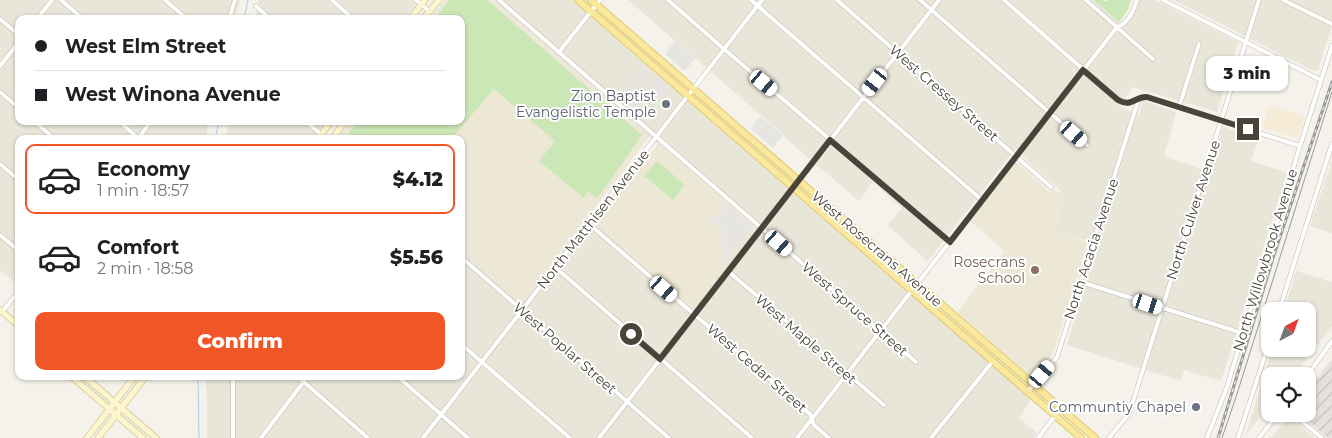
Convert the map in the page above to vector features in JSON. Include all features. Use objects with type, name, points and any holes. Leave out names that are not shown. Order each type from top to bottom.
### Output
[{"type":"main road","points":[[426,15],[438,0]]},
{"type":"main road","name":"West Rosecrans Avenue","points":[[578,0],[1081,438]]},
{"type":"main road","points":[[413,15],[423,2]]},
{"type":"main road","name":"West Rosecrans Avenue","points":[[596,2],[693,89],[1095,438]]},
{"type":"main road","points":[[1,311],[15,323]]},
{"type":"main road","points":[[76,380],[143,438]]},
{"type":"main road","points":[[89,380],[156,438]]},
{"type":"main road","points":[[87,438],[132,380]]},
{"type":"main road","points":[[98,438],[143,380]]},
{"type":"street","points":[[40,15],[52,0]]},
{"type":"street","points":[[61,0],[78,15]]},
{"type":"street","points":[[165,0],[182,15]]},
{"type":"street","points":[[230,15],[235,0]]},
{"type":"street","points":[[332,0],[349,15]]},
{"type":"street","points":[[416,0],[423,2],[429,12]]},
{"type":"street","name":"West Spruce Street","points":[[499,0],[916,362]]},
{"type":"street","points":[[668,0],[950,242]]},
{"type":"street","points":[[751,0],[982,200]]},
{"type":"street","name":"North Matthisen Avenue","points":[[423,438],[762,0]]},
{"type":"street","name":"West Cressey Street","points":[[837,0],[1052,187]]},
{"type":"street","points":[[920,0],[1087,145]]},
{"type":"street","points":[[599,438],[940,0]]},
{"type":"street","points":[[1004,0],[1123,103],[1147,97],[1300,146]]},
{"type":"street","points":[[1086,0],[1153,59]]},
{"type":"street","points":[[797,438],[1117,27],[1126,22],[1132,14],[1137,0]]},
{"type":"street","points":[[1163,0],[1321,80]]},
{"type":"street","name":"North Culver Avenue","points":[[1109,438],[1130,411],[1258,0]]},
{"type":"street","points":[[1283,0],[1332,24]]},
{"type":"street","points":[[559,52],[591,12],[596,2]]},
{"type":"street","points":[[256,6],[266,15]]},
{"type":"street","points":[[0,19],[15,32]]},
{"type":"street","points":[[1179,107],[1199,44]]},
{"type":"street","name":"North Willowbrook Avenue","points":[[1207,438],[1226,387],[1332,46]]},
{"type":"street","points":[[0,66],[15,47]]},
{"type":"street","points":[[0,92],[15,105]]},
{"type":"street","name":"North Acacia Avenue","points":[[1028,391],[1057,357],[1139,98]]},
{"type":"street","points":[[39,125],[50,135]]},
{"type":"street","points":[[123,125],[135,135]]},
{"type":"street","points":[[310,125],[320,135]]},
{"type":"street","name":"North Willowbrook Avenue","points":[[1282,302],[1332,144]]},
{"type":"street","points":[[0,164],[15,177]]},
{"type":"street","name":"West Cedar Street","points":[[589,224],[810,414],[814,425],[829,438]]},
{"type":"street","points":[[0,235],[15,248]]},
{"type":"street","name":"West Poplar Street","points":[[465,260],[669,438]]},
{"type":"street","points":[[555,267],[752,438]]},
{"type":"street","name":"West Maple Street","points":[[728,272],[884,405]]},
{"type":"street","points":[[1080,282],[1242,333]]},
{"type":"street","points":[[1,311],[15,295]]},
{"type":"street","points":[[1313,367],[1332,341]]},
{"type":"street","points":[[465,347],[570,438]]},
{"type":"street","name":"North Willowbrook Avenue","points":[[1238,438],[1264,358]]},
{"type":"street","points":[[931,438],[993,361]]},
{"type":"street","points":[[233,438],[234,380]]},
{"type":"street","points":[[302,380],[368,438]]},
{"type":"street","points":[[401,380],[468,438]]},
{"type":"street","points":[[263,437],[304,382]]},
{"type":"street","points":[[1038,438],[1061,408]]},
{"type":"street","points":[[1259,438],[1272,422]]},
{"type":"street","points":[[1303,422],[1322,438]]},
{"type":"shaded area","points":[[0,0],[240,0],[236,15],[15,15],[15,125],[208,125],[206,135],[15,135],[15,283],[0,270]]},
{"type":"shaded area","points":[[259,0],[411,0],[415,3],[408,15],[256,15]]},
{"type":"shaded area","points":[[445,0],[491,0],[649,137],[522,303],[465,254],[465,135],[340,135],[348,125],[465,125],[465,15],[433,15]]},
{"type":"shaded area","points":[[492,0],[572,0],[1031,399],[1019,418],[1037,433],[1034,438],[207,438],[205,380],[465,380],[465,254],[522,303],[588,217],[692,308],[756,227],[649,137]]},
{"type":"shaded area","points":[[628,0],[1094,0],[1125,27],[1133,15],[1139,0],[1155,0],[1236,41],[1238,43],[1217,112],[1133,87],[1119,106],[1139,115],[1143,100],[1176,112],[1164,156],[1209,172],[1223,127],[1259,138],[1251,161],[1287,173],[1221,381],[1184,370],[1181,381],[1067,345],[1097,244],[1054,231],[1064,199],[1058,193],[1061,191],[1015,149],[928,261],[888,226],[902,208],[873,182],[859,201]]},
{"type":"shaded area","points":[[1173,0],[1332,0],[1332,25],[1318,70],[1314,71]]},
{"type":"shaded area","points":[[675,41],[695,58],[685,71],[665,54]]},
{"type":"shaded area","points":[[643,66],[650,71],[642,82],[649,87],[656,77],[669,88],[664,96],[660,93],[656,98],[635,81],[636,79],[634,78]]},
{"type":"shaded area","points":[[1269,105],[1305,116],[1298,139],[1262,128]]},
{"type":"shaded area","points":[[760,116],[783,135],[773,148],[750,128]]},
{"type":"shaded area","points":[[228,125],[324,125],[316,135],[227,135]]},
{"type":"shaded area","points":[[658,144],[756,227],[693,309],[597,224]]},
{"type":"shaded area","points":[[1332,161],[1332,233],[1310,226]]},
{"type":"shaded area","name":"Rosecrans School","points":[[1016,162],[1050,192],[1054,189],[1064,198],[1054,231],[1088,242],[1053,353],[1033,378],[957,312],[1005,251],[970,221]]},
{"type":"shaded area","points":[[721,199],[752,227],[722,266],[721,226],[708,222],[709,216],[721,218]]},
{"type":"shaded area","points":[[1296,271],[1332,282],[1332,326],[1316,347],[1316,302],[1287,302]]},
{"type":"shaded area","points":[[1269,358],[1307,358],[1300,367],[1267,367]]},
{"type":"shaded area","points":[[1332,359],[1332,438],[1328,438],[1309,422],[1316,422],[1316,380]]},
{"type":"shaded area","points":[[1261,385],[1261,416],[1246,435]]},
{"type":"shaded area","points":[[1284,422],[1296,422],[1315,438],[1271,438]]},
{"type":"green space","points":[[449,0],[487,0],[642,135],[597,199],[588,191],[584,198],[539,161],[555,141],[494,89],[465,123],[465,15],[438,15]]},
{"type":"green space","points":[[1094,0],[1107,2],[1108,0],[1131,0],[1128,10],[1119,22]]},
{"type":"green space","points":[[355,125],[463,125],[454,135],[348,135]]},
{"type":"green space","points":[[657,161],[685,185],[673,200],[644,176]]},
{"type":"waterway","points":[[245,15],[248,0]]},
{"type":"waterway","points":[[216,135],[218,125]]},
{"type":"waterway","points":[[198,380],[199,438]]},
{"type":"tram line","points":[[1222,438],[1332,92]]},
{"type":"railway","points":[[1218,438],[1273,258],[1332,82]]},
{"type":"place","name":"Zion Baptist Evangelistic Temple","points":[[666,104]]},
{"type":"place","name":"Rosecrans School","points":[[1035,270]]},
{"type":"place","name":"Communtiy Chapel","points":[[1196,407]]},
{"type":"route","points":[[631,334],[660,359],[830,140],[950,242],[1083,70],[1123,103],[1147,97],[1248,129]]}]
